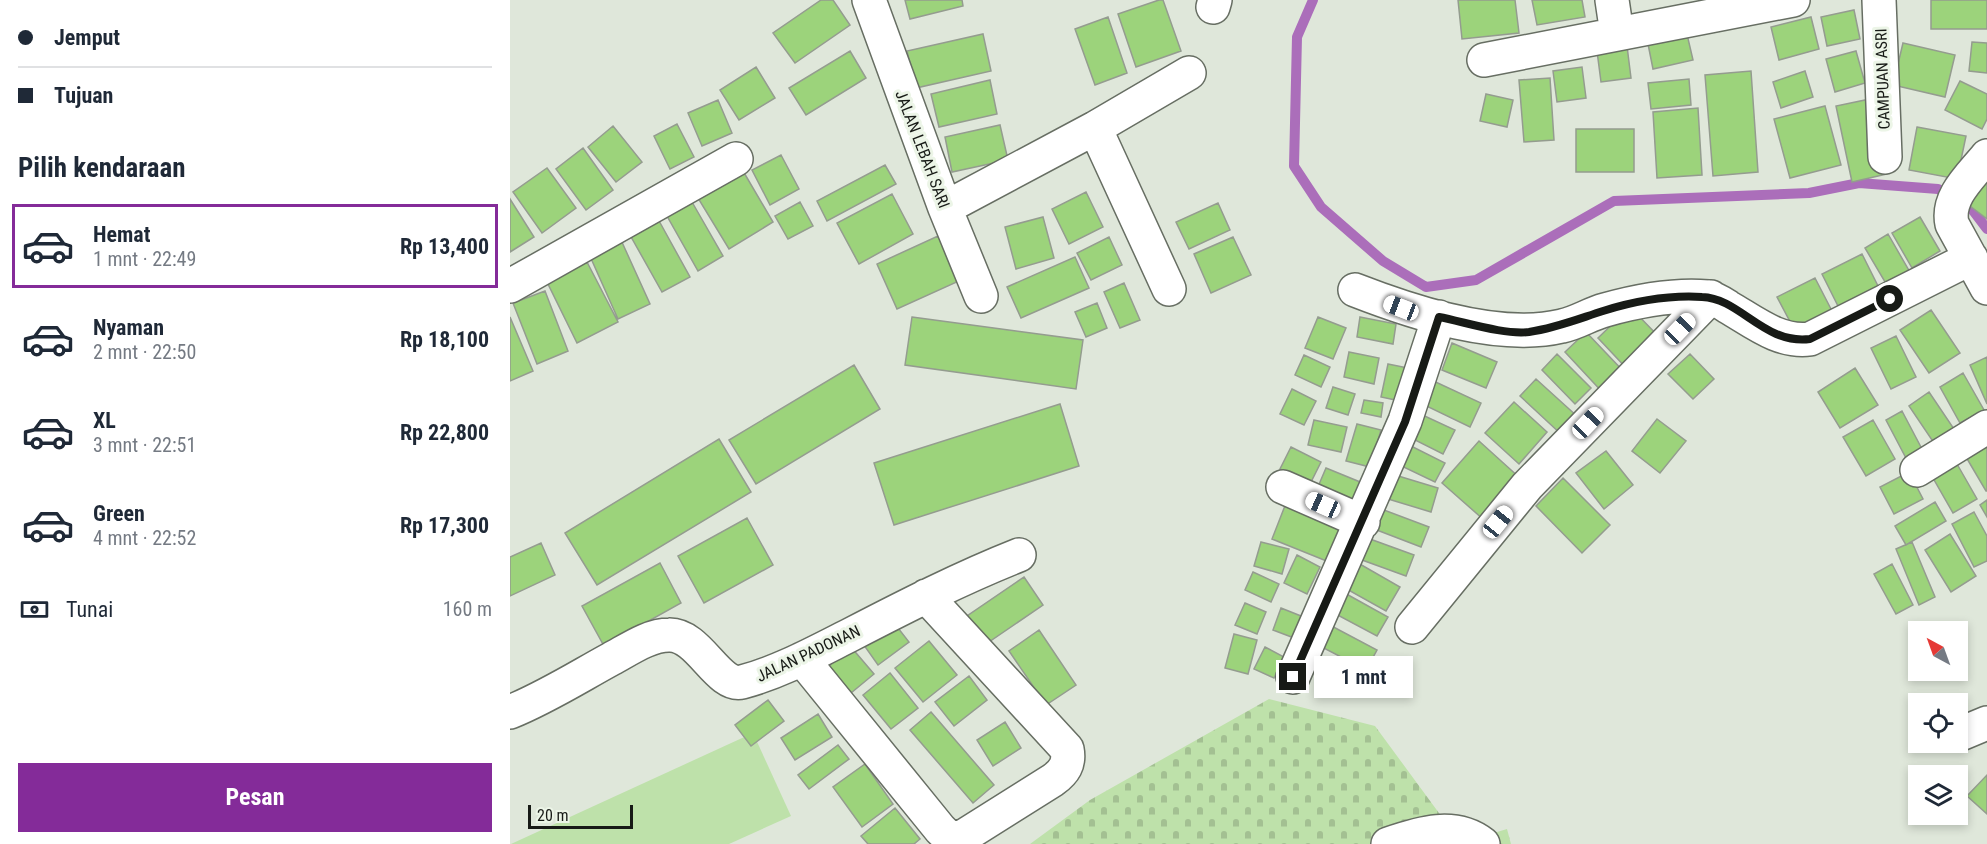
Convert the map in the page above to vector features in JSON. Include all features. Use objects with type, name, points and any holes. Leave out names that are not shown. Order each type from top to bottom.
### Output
[{"type":"street","name":"JALAN LEBAH SARI","points":[[869,0],[945,208],[981,296]]},
{"type":"street","points":[[1612,0],[1617,34]]},
{"type":"street","points":[[1484,60],[1617,34],[1741,5],[1793,0]]},
{"type":"street","name":"CAMPUAN ASRI","points":[[1879,0],[1885,157]]},
{"type":"street","points":[[945,208],[1095,128],[1189,73]]},
{"type":"street","points":[[1095,128],[1169,289]]},
{"type":"street","points":[[1987,156],[1952,202],[1950,214],[1952,224],[1987,288]]},
{"type":"street","points":[[510,286],[736,159]]},
{"type":"street","points":[[1355,290],[1401,308],[1526,332],[1563,326],[1605,310],[1670,296],[1711,297],[1779,336],[1796,341],[1810,339],[1971,258]]},
{"type":"street","points":[[1412,627],[1527,486],[1711,297]]},
{"type":"street","points":[[1293,677],[1405,422],[1439,317]]},
{"type":"street","points":[[1917,470],[1987,427]]},
{"type":"street","points":[[1283,487],[1363,522]]},
{"type":"street","name":"JALAN PADONAN","points":[[510,712],[645,641],[670,634],[686,641],[702,653],[728,680],[738,683],[802,659],[961,578],[1019,555]]},
{"type":"street","points":[[802,659],[940,829],[949,838],[964,836],[1061,774],[1069,757],[1067,749],[926,596]]},
{"type":"street","points":[[1968,731],[1987,723]]},
{"type":"street","points":[[1388,844],[1416,835],[1453,830],[1469,833],[1483,844]]},
{"type":"green space","points":[[1269,699],[1375,726],[1461,843],[1507,829],[1511,844],[1030,844],[1090,800]]},
{"type":"green space","points":[[753,733],[791,816],[729,844],[511,844]]},
{"type":"building","points":[[821,0],[833,0],[850,25],[795,63],[773,33]]},
{"type":"building","points":[[905,0],[962,0],[963,6],[910,19]]},
{"type":"building","points":[[1163,0],[1181,51],[1136,67],[1118,14]]},
{"type":"building","points":[[1458,0],[1515,0],[1519,33],[1462,39]]},
{"type":"building","points":[[1532,0],[1582,0],[1585,17],[1537,25]]},
{"type":"building","points":[[1931,0],[1987,0],[1987,29],[1931,29]]},
{"type":"building","points":[[1854,10],[1860,39],[1827,46],[1821,17]]},
{"type":"building","points":[[1108,17],[1127,73],[1095,85],[1075,29]]},
{"type":"building","points":[[1811,17],[1819,49],[1779,60],[1771,27]]},
{"type":"building","points":[[1686,30],[1693,60],[1653,69],[1647,39]]},
{"type":"building","points":[[983,34],[991,71],[916,88],[907,51]]},
{"type":"building","points":[[1972,42],[1987,43],[1987,73],[1969,71]]},
{"type":"building","points":[[1903,43],[1955,55],[1945,97],[1893,85]]},
{"type":"building","points":[[1627,46],[1631,78],[1601,82],[1597,51]]},
{"type":"building","points":[[850,51],[866,78],[806,115],[789,88]]},
{"type":"building","points":[[1856,51],[1865,83],[1835,92],[1826,59]]},
{"type":"building","points":[[756,67],[775,98],[739,120],[720,90]]},
{"type":"building","points":[[1582,67],[1586,98],[1557,102],[1553,71]]},
{"type":"building","points":[[1751,71],[1758,172],[1713,176],[1705,75]]},
{"type":"building","points":[[1805,71],[1813,97],[1781,108],[1773,82]]},
{"type":"building","points":[[1550,78],[1554,140],[1524,142],[1519,80]]},
{"type":"building","points":[[1689,79],[1691,105],[1651,109],[1648,83]]},
{"type":"building","points":[[990,80],[997,114],[939,127],[931,94]]},
{"type":"building","points":[[1960,81],[1987,94],[1987,119],[1982,129],[1945,110]]},
{"type":"building","points":[[1486,94],[1513,100],[1507,127],[1480,121]]},
{"type":"building","points":[[1870,99],[1887,174],[1852,182],[1836,106]]},
{"type":"building","points":[[718,100],[732,133],[702,146],[688,113]]},
{"type":"building","points":[[1825,106],[1841,165],[1790,178],[1774,119]]},
{"type":"building","points":[[1698,108],[1702,175],[1657,178],[1653,112]]},
{"type":"building","points":[[677,124],[694,157],[670,169],[654,136]]},
{"type":"building","points":[[1000,125],[1008,160],[952,172],[945,137]]},
{"type":"building","points":[[613,126],[642,162],[616,182],[588,147]]},
{"type":"building","points":[[1917,127],[1966,136],[1957,179],[1909,170]]},
{"type":"building","points":[[1576,129],[1634,129],[1634,172],[1576,172]]},
{"type":"building","points":[[583,148],[613,190],[586,210],[556,169]]},
{"type":"building","points":[[781,155],[799,189],[770,205],[752,170]]},
{"type":"building","points":[[885,165],[896,184],[827,221],[817,201]]},
{"type":"building","points":[[547,168],[576,208],[542,233],[513,192]]},
{"type":"building","points":[[743,171],[773,222],[729,249],[698,198]]},
{"type":"building","points":[[1987,174],[1987,219],[1966,203]]},
{"type":"building","points":[[1086,192],[1103,227],[1069,244],[1052,209]]},
{"type":"building","points":[[892,194],[913,234],[859,264],[837,223]]},
{"type":"building","points":[[510,199],[534,237],[510,252]]},
{"type":"building","points":[[692,202],[723,256],[698,271],[667,216]]},
{"type":"building","points":[[800,202],[813,226],[788,239],[775,216]]},
{"type":"building","points":[[1218,203],[1230,230],[1189,249],[1176,222]]},
{"type":"building","points":[[1043,217],[1054,258],[1016,269],[1005,227]]},
{"type":"building","points":[[1920,217],[1940,251],[1912,268],[1892,233]]},
{"type":"building","points":[[658,219],[690,277],[662,292],[630,235]]},
{"type":"building","points":[[1888,234],[1911,274],[1888,287],[1865,248]]},
{"type":"building","points":[[938,236],[959,281],[897,309],[877,264]]},
{"type":"building","points":[[1109,237],[1122,265],[1091,280],[1077,253]]},
{"type":"building","points":[[1233,237],[1251,275],[1211,293],[1194,254]]},
{"type":"building","points":[[621,240],[650,304],[618,319],[589,254]]},
{"type":"building","points":[[1862,254],[1880,290],[1840,310],[1822,274]]},
{"type":"building","points":[[1075,257],[1089,288],[1021,318],[1007,287]]},
{"type":"building","points":[[587,262],[618,322],[577,343],[547,282]]},
{"type":"building","points":[[1815,278],[1833,313],[1796,333],[1777,297]]},
{"type":"building","points":[[1124,283],[1140,320],[1120,328],[1104,292]]},
{"type":"building","points":[[545,291],[568,351],[537,364],[513,303]]},
{"type":"building","points":[[1097,303],[1107,328],[1086,337],[1075,312]]},
{"type":"building","points":[[1630,307],[1662,340],[1629,371],[1598,338]]},
{"type":"building","points":[[1931,310],[1960,353],[1929,373],[1900,330]]},
{"type":"building","points":[[510,317],[533,371],[510,381]]},
{"type":"building","points":[[912,317],[1083,340],[1076,389],[905,365]]},
{"type":"building","points":[[1318,317],[1346,328],[1333,359],[1305,348]]},
{"type":"building","points":[[1360,317],[1396,324],[1393,344],[1357,337]]},
{"type":"building","points":[[1586,332],[1627,375],[1605,395],[1565,352]]},
{"type":"building","points":[[1896,336],[1916,377],[1891,389],[1871,348]]},
{"type":"building","points":[[1452,343],[1497,362],[1486,388],[1442,370]]},
{"type":"building","points":[[1349,352],[1379,358],[1374,384],[1344,377]]},
{"type":"building","points":[[1557,354],[1591,388],[1575,404],[1542,370]]},
{"type":"building","points":[[1690,354],[1714,379],[1693,399],[1668,374]]},
{"type":"building","points":[[1304,355],[1330,367],[1321,387],[1295,375]]},
{"type":"building","points":[[1987,357],[1987,404],[1970,365]]},
{"type":"building","points":[[1388,364],[1413,369],[1405,402],[1381,397]]},
{"type":"building","points":[[854,365],[880,409],[756,484],[729,440]]},
{"type":"building","points":[[1855,368],[1878,405],[1840,428],[1818,392]]},
{"type":"building","points":[[1963,373],[1984,410],[1960,423],[1940,387]]},
{"type":"building","points":[[1427,378],[1481,403],[1470,427],[1416,401]]},
{"type":"building","points":[[1536,379],[1579,418],[1563,436],[1520,396]]},
{"type":"building","points":[[1333,387],[1355,394],[1348,415],[1326,408]]},
{"type":"building","points":[[1292,389],[1316,401],[1304,425],[1280,414]]},
{"type":"building","points":[[1929,392],[1954,429],[1934,443],[1909,406]]},
{"type":"building","points":[[1364,400],[1383,403],[1381,417],[1361,413]]},
{"type":"building","points":[[1514,402],[1547,432],[1519,464],[1485,433]]},
{"type":"building","points":[[1060,404],[1079,466],[894,525],[874,463]]},
{"type":"building","points":[[1902,411],[1923,451],[1907,460],[1886,420]]},
{"type":"building","points":[[1416,412],[1455,430],[1443,454],[1405,435]]},
{"type":"building","points":[[1657,419],[1686,441],[1660,473],[1632,451]]},
{"type":"building","points":[[1314,420],[1347,427],[1341,452],[1308,445]]},
{"type":"building","points":[[1873,420],[1895,459],[1866,476],[1843,437]]},
{"type":"building","points":[[1357,424],[1381,430],[1370,467],[1346,461]]},
{"type":"building","points":[[719,439],[751,492],[597,585],[565,533]]},
{"type":"building","points":[[1479,441],[1521,479],[1484,520],[1442,483]]},
{"type":"building","points":[[1403,442],[1445,463],[1435,482],[1393,462]]},
{"type":"building","points":[[1987,446],[1987,491],[1986,491],[1966,457]]},
{"type":"building","points":[[1291,447],[1321,462],[1310,484],[1280,469]]},
{"type":"building","points":[[1606,451],[1633,485],[1604,509],[1576,473]]},
{"type":"building","points":[[1957,464],[1977,499],[1953,513],[1933,478]]},
{"type":"building","points":[[1326,468],[1365,484],[1356,504],[1317,489]]},
{"type":"building","points":[[1909,472],[1923,499],[1894,514],[1880,487]]},
{"type":"building","points":[[1395,475],[1438,488],[1431,512],[1388,499]]},
{"type":"building","points":[[1563,478],[1610,525],[1582,553],[1536,506]]},
{"type":"building","points":[[1288,498],[1350,522],[1334,564],[1272,539]]},
{"type":"building","points":[[1987,500],[1987,517],[1980,505]]},
{"type":"building","points":[[1935,502],[1946,521],[1906,545],[1895,526]]},
{"type":"building","points":[[1376,507],[1429,527],[1421,547],[1369,527]]},
{"type":"building","points":[[1974,512],[1987,536],[1987,561],[1974,567],[1952,524]]},
{"type":"building","points":[[747,518],[773,565],[704,603],[678,556]]},
{"type":"building","points":[[1950,534],[1976,576],[1951,592],[1925,550]]},
{"type":"building","points":[[1370,539],[1414,555],[1406,576],[1362,560]]},
{"type":"building","points":[[1261,542],[1289,549],[1282,574],[1254,566]]},
{"type":"building","points":[[1912,542],[1935,597],[1919,605],[1896,549]]},
{"type":"building","points":[[541,543],[555,575],[510,596],[510,557]]},
{"type":"building","points":[[1297,555],[1320,567],[1307,594],[1284,583]]},
{"type":"building","points":[[660,563],[681,603],[604,646],[582,606]]},
{"type":"building","points":[[1358,563],[1400,587],[1386,611],[1343,587]]},
{"type":"building","points":[[1892,564],[1913,605],[1896,614],[1874,574]]},
{"type":"building","points":[[1253,572],[1279,584],[1271,602],[1245,590]]},
{"type":"building","points":[[1024,577],[1043,605],[986,644],[967,616]]},
{"type":"building","points":[[1341,591],[1388,617],[1377,636],[1330,611]]},
{"type":"building","points":[[1245,603],[1266,612],[1257,634],[1235,625]]},
{"type":"building","points":[[1281,608],[1311,620],[1302,641],[1273,630]]},
{"type":"building","points":[[891,619],[909,642],[878,665],[861,641]]},
{"type":"building","points":[[1324,622],[1377,650],[1366,670],[1314,643]]},
{"type":"building","points":[[1039,630],[1076,685],[1046,705],[1009,651]]},
{"type":"building","points":[[1234,634],[1257,640],[1248,674],[1225,668]]},
{"type":"building","points":[[929,641],[957,675],[923,702],[895,668]]},
{"type":"building","points":[[851,647],[874,674],[851,693],[828,667]]},
{"type":"building","points":[[1265,647],[1284,657],[1274,678],[1254,669]]},
{"type":"building","points":[[890,673],[918,708],[891,729],[863,695]]},
{"type":"building","points":[[969,676],[987,700],[954,726],[935,702]]},
{"type":"building","points":[[768,700],[784,721],[751,746],[735,725]]},
{"type":"building","points":[[931,712],[994,785],[973,803],[910,730]]},
{"type":"building","points":[[818,714],[832,737],[795,760],[781,738]]},
{"type":"building","points":[[1005,722],[1021,748],[993,766],[977,740]]},
{"type":"building","points":[[838,745],[849,759],[809,789],[798,775]]},
{"type":"building","points":[[865,764],[893,804],[862,827],[833,787]]},
{"type":"building","points":[[1987,775],[1987,814],[1968,795]]},
{"type":"building","points":[[895,808],[920,839],[914,844],[868,844],[861,836]]},
{"type":"waterway","points":[[1313,0],[1297,37],[1294,166],[1321,207],[1383,261],[1426,287],[1476,280],[1614,201],[1809,193],[1859,183],[1938,189],[1968,204],[1987,229]]},
{"type":"route","points":[[1293,677],[1405,422],[1439,317],[1526,332],[1563,326],[1605,310],[1670,296],[1711,297],[1779,336],[1796,341],[1810,339],[1890,299]]}]
